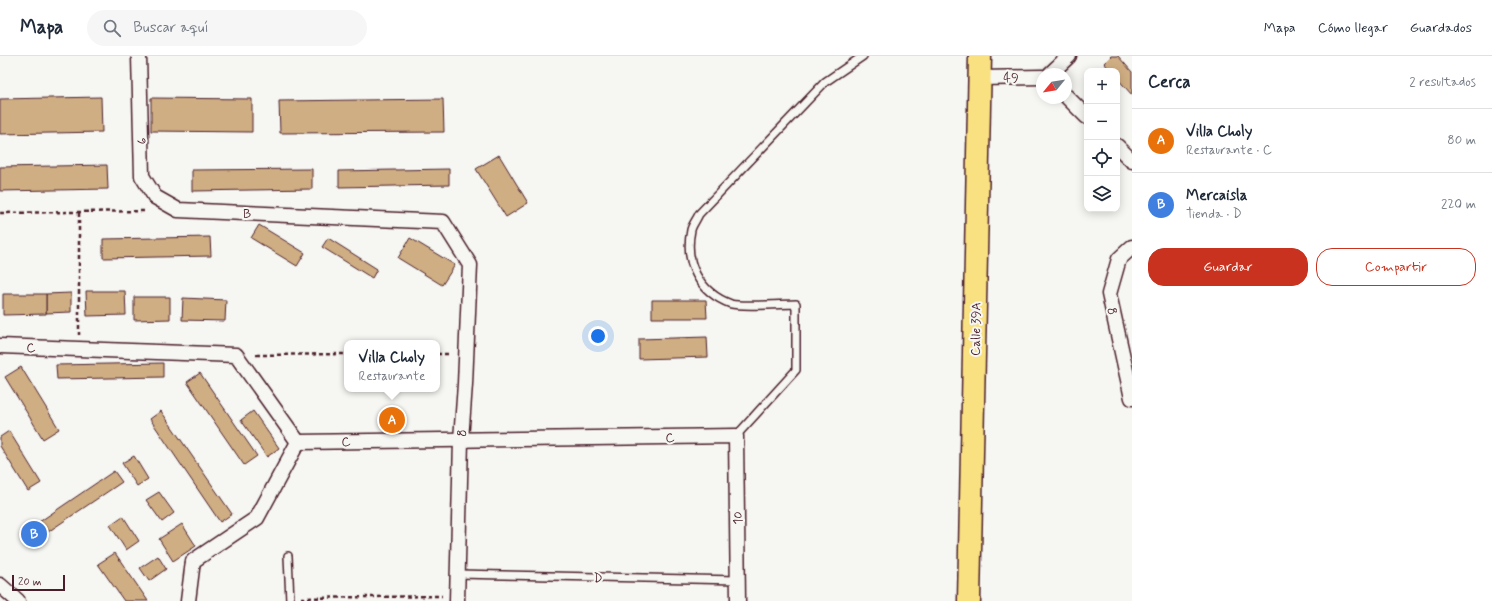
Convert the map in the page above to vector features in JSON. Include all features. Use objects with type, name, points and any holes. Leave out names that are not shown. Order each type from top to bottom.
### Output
[{"type":"main road","name":"Calle 39A","points":[[969,601],[980,56]]},
{"type":"street","name":"6","points":[[139,56],[142,176],[155,197],[178,210]]},
{"type":"street","points":[[1056,68],[1069,56]]},
{"type":"street","name":"49","points":[[980,78],[1036,77]]},
{"type":"street","points":[[1072,102],[1084,114]]},
{"type":"street","points":[[1120,149],[1132,161]]},
{"type":"street","name":"B","points":[[178,210],[443,222],[470,265]]},
{"type":"street","name":"8","points":[[1132,247],[1119,259],[1109,294],[1132,398]]},
{"type":"street","name":"8","points":[[457,598],[461,440],[470,265]]},
{"type":"street","name":"C","points":[[0,346],[236,355]]},
{"type":"street","points":[[188,601],[193,561],[257,518],[298,442],[236,355]]},
{"type":"street","name":"C","points":[[298,442],[736,436]]},
{"type":"street","name":"10","points":[[736,436],[738,601]]},
{"type":"street","points":[[0,585],[18,601]]},
{"type":"lane","points":[[736,436],[796,370],[796,304],[732,304],[706,288],[695,275],[690,261],[691,229],[699,214],[825,82],[863,56]]},
{"type":"lane","points":[[288,556],[290,600]]},
{"type":"lane","name":"D","points":[[458,574],[738,580]]},
{"type":"path","points":[[0,213],[178,210]]},
{"type":"path","points":[[79,212],[79,349]]},
{"type":"path","points":[[236,355],[344,354]]},
{"type":"path","points":[[290,600],[457,598]]},
{"type":"building","points":[[1111,56],[1118,56],[1132,72],[1132,95],[1120,81],[1120,68],[1108,68],[1104,63]]},
{"type":"building","points":[[101,97],[102,132],[0,134],[0,99]]},
{"type":"building","points":[[151,98],[252,99],[252,132],[151,131]]},
{"type":"building","points":[[443,99],[444,132],[280,133],[279,101]]},
{"type":"building","points":[[499,155],[528,203],[506,217],[476,169]]},
{"type":"building","points":[[107,165],[108,189],[0,191],[0,167]]},
{"type":"building","points":[[312,169],[312,189],[192,191],[192,170]]},
{"type":"building","points":[[449,169],[449,185],[339,187],[339,171]]},
{"type":"building","points":[[259,225],[305,253],[297,266],[251,238]]},
{"type":"building","points":[[210,237],[211,256],[103,258],[103,239]]},
{"type":"building","points":[[328,238],[377,269],[372,278],[322,247]]},
{"type":"building","points":[[410,238],[455,265],[442,285],[398,258]]},
{"type":"building","points":[[86,291],[125,291],[126,315],[87,316]]},
{"type":"building","points":[[71,293],[71,312],[46,313],[46,294]]},
{"type":"building","points":[[3,294],[46,294],[46,314],[3,315]]},
{"type":"building","points":[[134,297],[170,297],[170,319],[134,320]]},
{"type":"building","points":[[183,298],[226,300],[225,321],[182,320]]},
{"type":"building","points":[[652,300],[706,300],[707,318],[652,318]]},
{"type":"building","points":[[707,337],[708,357],[639,359],[639,339]]},
{"type":"building","points":[[163,363],[163,377],[57,379],[56,365]]},
{"type":"building","points":[[21,367],[59,429],[43,439],[5,377]]},
{"type":"building","points":[[200,373],[257,456],[244,465],[187,382]]},
{"type":"building","points":[[161,411],[232,514],[220,522],[150,419]]},
{"type":"building","points":[[253,411],[279,448],[267,457],[241,420]]},
{"type":"building","points":[[9,431],[41,483],[28,491],[0,446],[0,437]]},
{"type":"building","points":[[134,456],[148,479],[137,486],[122,463]]},
{"type":"building","points":[[114,471],[122,482],[27,546],[20,535]]},
{"type":"building","points":[[159,492],[174,513],[162,522],[146,500]]},
{"type":"building","points":[[123,516],[139,541],[126,550],[110,525]]},
{"type":"building","points":[[182,524],[196,546],[173,561],[159,539]]},
{"type":"building","points":[[115,553],[148,601],[124,601],[98,564]]},
{"type":"building","points":[[158,556],[166,569],[149,581],[140,568]]},
{"type":"place","name":"Villa Choly","points":[[392,420]]},
{"type":"place","name":"Mercaisla","points":[[34,534]]}]
